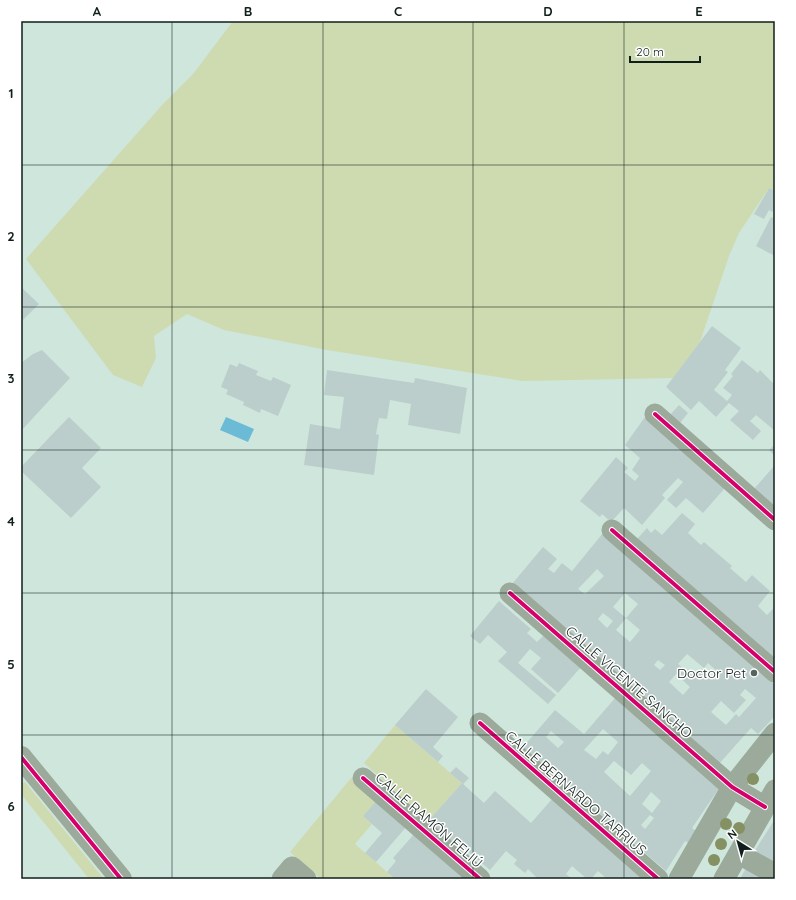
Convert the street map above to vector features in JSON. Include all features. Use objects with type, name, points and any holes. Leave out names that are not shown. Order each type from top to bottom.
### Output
[{"type":"street","points":[[655,414],[775,520]]},
{"type":"street","points":[[612,530],[775,672]]},
{"type":"street","name":"CALLE VICENTE SANCHO","points":[[510,593],[732,787],[770,798]]},
{"type":"street","name":"CALLE BERNARDO TARRIUS","points":[[480,723],[658,879]]},
{"type":"street","points":[[679,879],[732,787],[775,733]]},
{"type":"street","points":[[21,757],[121,879]]},
{"type":"street","name":"CALLE RAMÓN FELIÚ","points":[[363,778],[480,879]]},
{"type":"street","points":[[724,879],[770,798]]},
{"type":"street","points":[[739,854],[775,874]]},
{"type":"street","points":[[282,879],[292,867],[306,879]]},
{"type":"green space","points":[[233,21],[775,21],[775,191],[769,188],[739,233],[729,256],[700,342],[673,378],[523,381],[327,350],[224,330],[187,314],[154,336],[156,358],[142,387],[113,375],[26,259],[163,104],[193,74]]},
{"type":"green space","points":[[395,725],[462,783],[428,821],[364,763]]},
{"type":"green space","points":[[351,778],[377,800],[363,816],[372,824],[355,844],[395,879],[321,879],[290,852]]},
{"type":"green space","points":[[25,782],[104,879],[89,879],[21,794],[21,784]]},
{"type":"water","points":[[226,417],[254,429],[248,442],[220,430]]},
{"type":"building","points":[[769,188],[775,191],[775,207],[772,212],[769,210],[764,219],[754,214]]},
{"type":"building","points":[[771,217],[775,219],[775,256],[756,246]]},
{"type":"building","points":[[21,287],[39,304],[21,322]]},
{"type":"building","points":[[712,326],[741,348],[725,370],[728,372],[714,390],[727,401],[732,395],[723,388],[733,376],[731,374],[742,360],[758,373],[760,370],[775,385],[775,431],[756,415],[750,421],[761,431],[753,440],[730,420],[739,411],[729,403],[716,417],[699,401],[691,410],[666,387]]},
{"type":"building","points":[[42,350],[70,378],[21,431],[21,363],[33,354]]},
{"type":"building","points":[[239,363],[258,371],[256,375],[271,381],[273,377],[291,385],[278,416],[261,409],[260,413],[243,405],[244,402],[226,394],[228,390],[221,387],[230,364],[237,367]]},
{"type":"building","points":[[327,370],[414,383],[415,378],[467,388],[460,434],[408,425],[411,404],[390,400],[387,419],[379,418],[376,434],[379,435],[374,475],[304,465],[310,424],[340,429],[344,397],[324,395]]},
{"type":"building","points":[[679,405],[688,413],[680,423],[670,415]]},
{"type":"building","points":[[69,417],[101,448],[82,468],[101,487],[71,518],[21,471],[21,467]]},
{"type":"building","points":[[645,417],[725,488],[703,513],[686,498],[676,508],[667,500],[683,482],[678,478],[662,495],[665,498],[642,525],[624,508],[611,522],[602,514],[600,517],[580,501],[616,457],[628,468],[624,472],[635,481],[639,476],[632,470],[640,458],[625,445]]},
{"type":"building","points":[[775,444],[775,456],[769,450]]},
{"type":"building","points":[[775,465],[775,507],[754,489]]},
{"type":"building","points":[[682,513],[695,524],[688,533],[701,545],[704,542],[732,566],[730,568],[746,582],[752,575],[770,591],[758,606],[767,615],[775,607],[775,661],[637,539],[647,528],[651,533],[655,529],[662,535]]},
{"type":"building","points":[[603,533],[775,685],[775,716],[758,734],[751,728],[718,765],[512,584],[543,547],[557,559],[548,569],[554,573],[562,563],[572,571]],"holes":[[[597,569],[604,576],[585,594],[578,589]],[[625,593],[638,604],[626,618],[613,607]],[[603,613],[613,621],[607,628],[598,619]],[[626,618],[640,630],[630,642],[616,630]],[[687,654],[704,668],[708,663],[720,674],[715,680],[703,669],[695,678],[678,664]],[[658,660],[665,665],[660,670],[654,665]],[[676,674],[690,687],[683,695],[669,682]],[[745,689],[756,698],[739,717],[736,714],[726,725],[711,712],[721,701],[734,713],[746,700],[740,695]]]},
{"type":"building","points":[[499,601],[531,629],[527,633],[537,642],[545,634],[582,666],[558,693],[531,669],[541,658],[530,649],[518,663],[556,695],[548,704],[498,661],[507,652],[488,635],[480,644],[470,636]]},
{"type":"building","points":[[426,689],[458,717],[433,747],[443,756],[438,762],[395,725]]},
{"type":"building","points":[[616,697],[720,787],[692,828],[696,831],[688,843],[685,841],[666,871],[523,747],[555,710],[584,734]],"holes":[[[603,729],[618,742],[608,755],[603,751],[596,759],[584,750]],[[551,731],[564,742],[558,748],[546,737]],[[614,761],[631,775],[642,763],[651,771],[630,796],[604,772]],[[651,792],[661,801],[652,813],[642,804]],[[650,815],[654,818],[645,829],[641,825]]]},
{"type":"building","points":[[456,767],[469,778],[463,784],[484,803],[495,791],[531,823],[552,799],[645,879],[607,879],[598,871],[591,879],[587,879],[572,866],[566,874],[572,879],[538,879],[528,869],[525,873],[514,864],[517,860],[506,851],[490,870],[459,844],[456,845],[428,821],[462,783],[450,773]]},
{"type":"building","points":[[377,800],[407,826],[376,862],[365,853],[382,833],[363,816]]},
{"type":"building","points":[[775,819],[775,864],[754,852]]},
{"type":"building","points":[[415,833],[464,879],[395,879],[387,872],[396,861],[393,858]]},
{"type":"building","points":[[746,868],[765,879],[740,879]]},
{"type":"cycle path","points":[[655,414],[775,520]]},
{"type":"cycle path","points":[[612,530],[775,672]]},
{"type":"cycle path","points":[[510,593],[732,787],[765,807]]},
{"type":"cycle path","points":[[480,723],[658,879]]},
{"type":"cycle path","points":[[21,757],[121,879]]},
{"type":"cycle path","points":[[363,778],[480,879]]},
{"type":"place","name":"Doctor Pet","points":[[754,673]]}]
